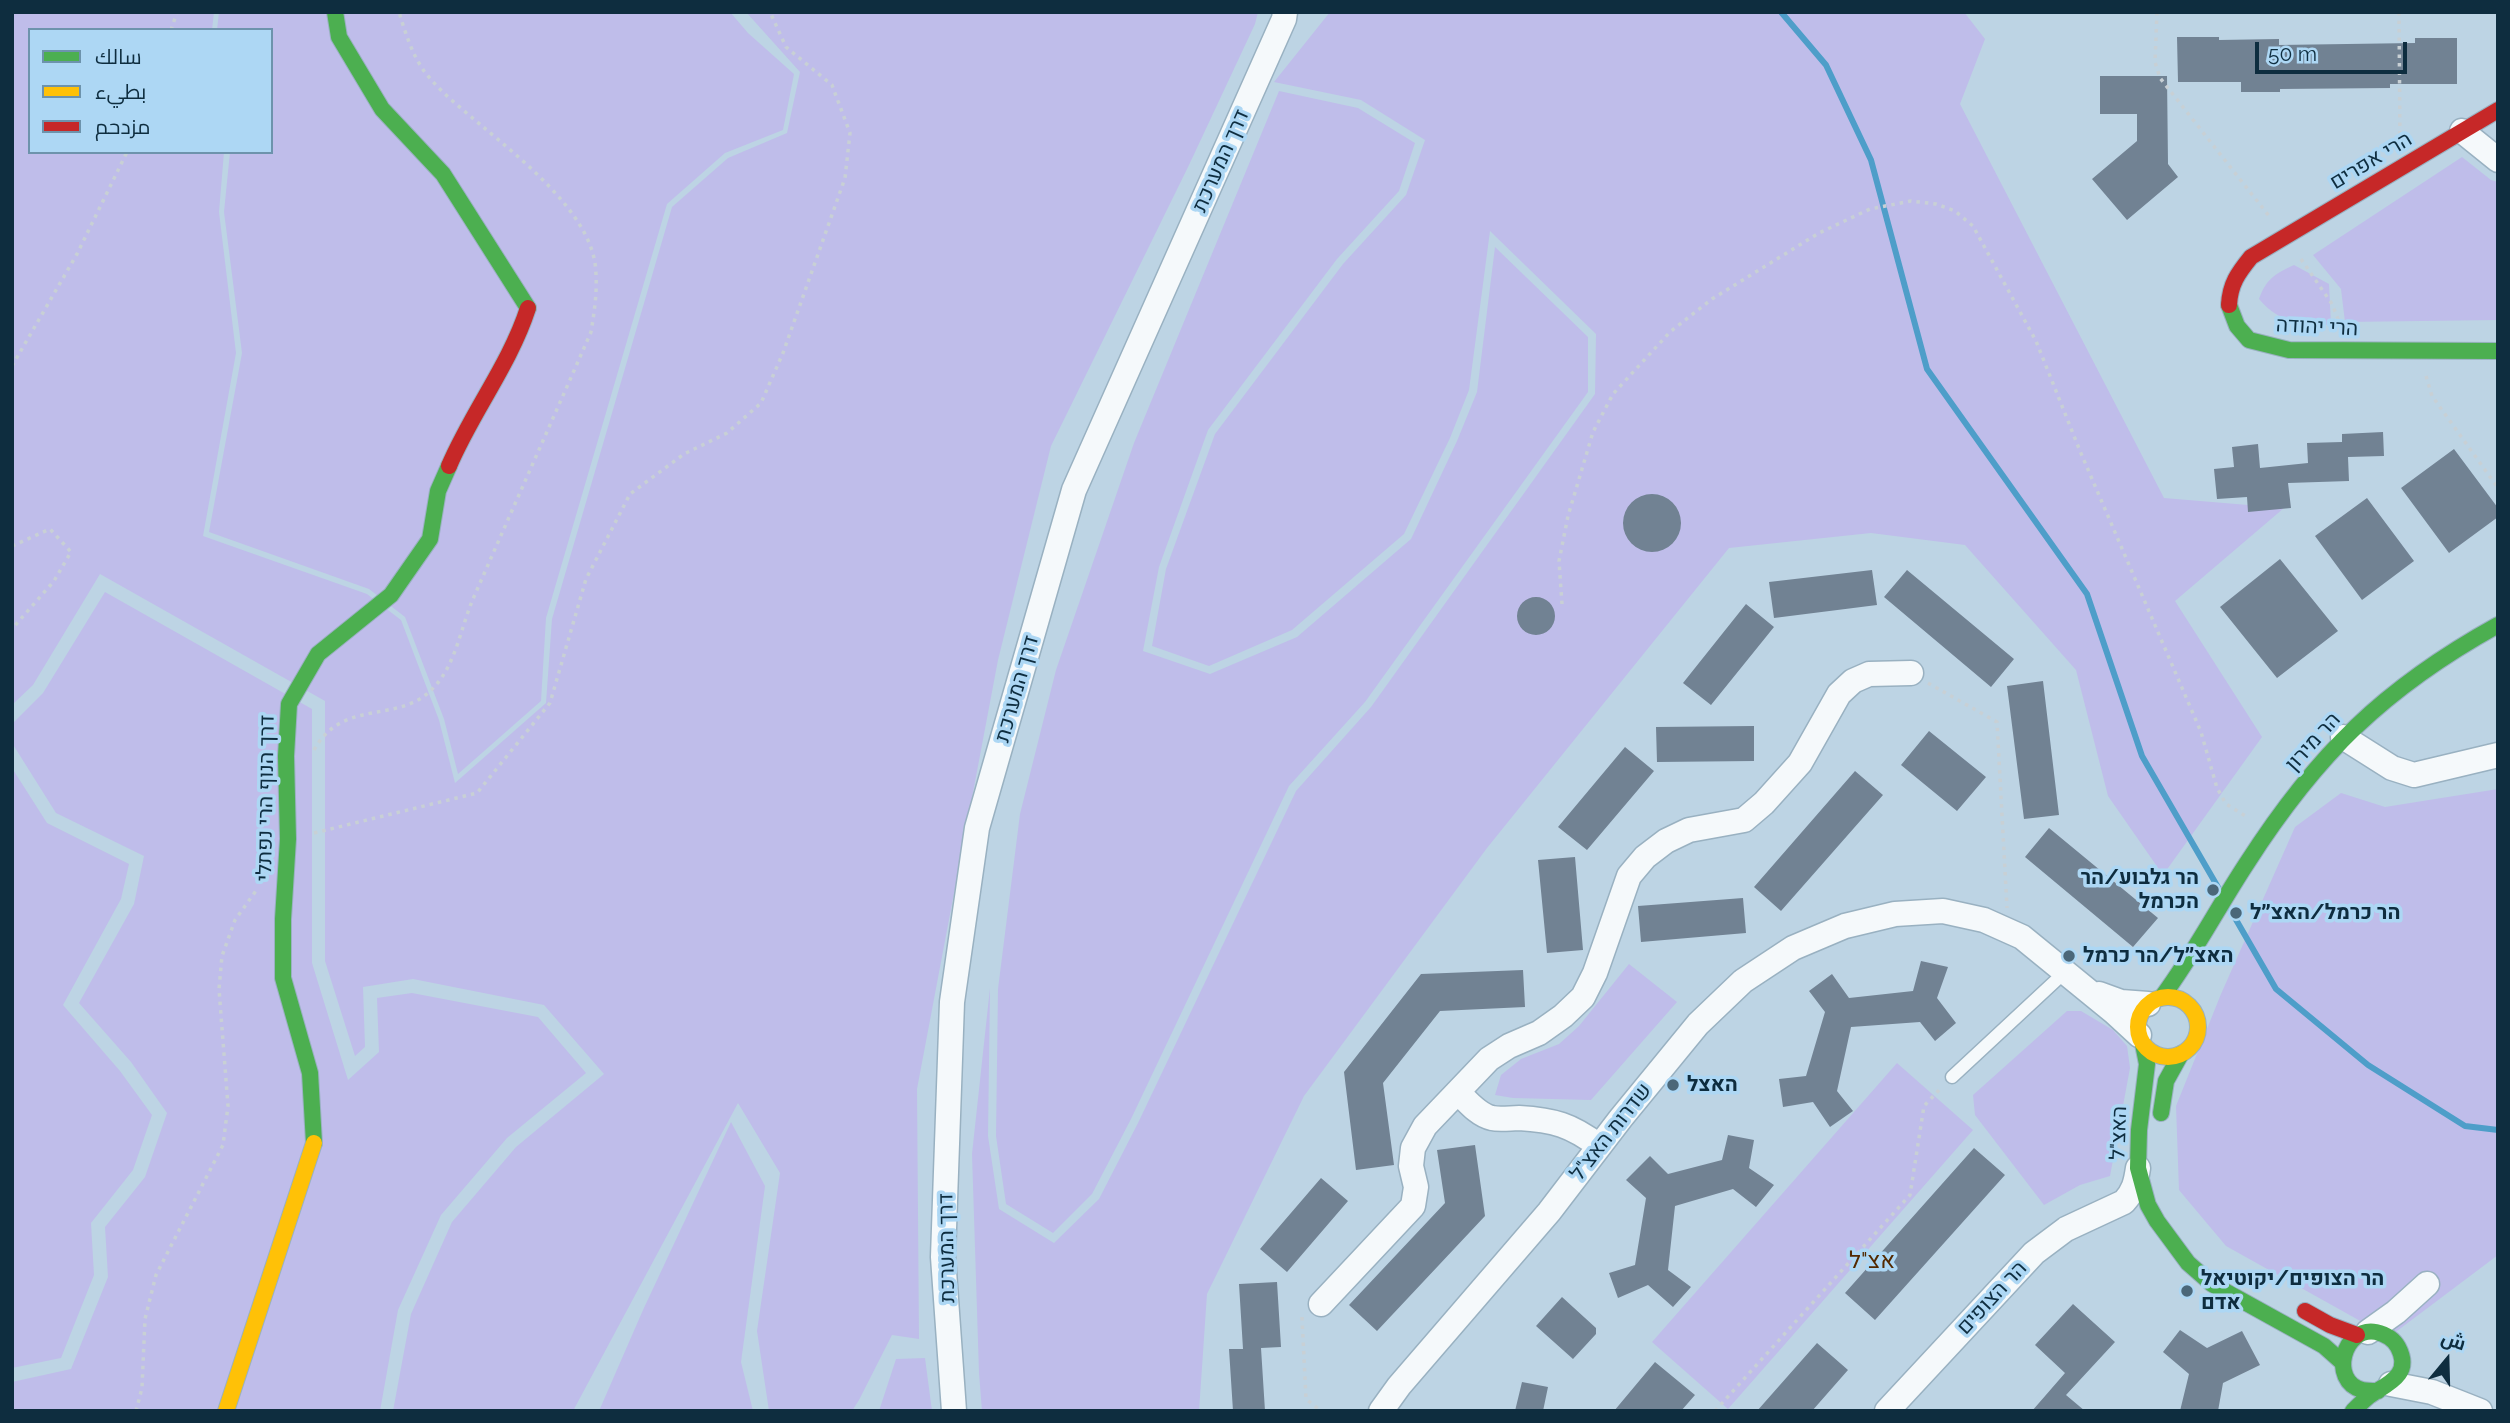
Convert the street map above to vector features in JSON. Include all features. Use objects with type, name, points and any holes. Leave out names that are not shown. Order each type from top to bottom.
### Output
[{"type":"street","name":"דרך הנוף הרי נפתלי","points":[[226,1411],[314,1142],[310,1073],[284,978],[289,704],[318,654],[391,595],[430,539],[438,491],[461,437],[499,373],[528,309],[443,174],[382,109],[339,37],[335,12]]},
{"type":"street","name":"דרך המערכת","points":[[954,1411],[943,1257],[952,1002],[977,828],[1074,490],[1285,12]]},
{"type":"street","name":"הרי אפרים","points":[[2266,248],[2498,110]]},
{"type":"street","points":[[2462,131],[2498,160]]},
{"type":"street","name":"הרי יהודה","points":[[2266,248],[2251,257],[2236,275],[2230,292],[2229,309],[2237,326],[2249,340],[2289,350],[2498,351]]},
{"type":"street","name":"הר מירון","points":[[2155,1000],[2181,972],[2245,865],[2287,803],[2343,737],[2384,700],[2464,643],[2498,625]]},
{"type":"street","points":[[1321,1304],[1413,1206],[1416,1187],[1411,1166],[1413,1148],[1425,1126],[1489,1059],[1509,1046],[1539,1033],[1583,997],[1595,973],[1629,876],[1645,857],[1666,841],[1689,830],[1744,820],[1764,803],[1800,763],[1839,694],[1853,681],[1869,674],[1911,673]]},
{"type":"street","points":[[2343,737],[2392,768],[2414,775],[2498,755]]},
{"type":"street","name":"שדרות האצ\"ל","points":[[1381,1411],[1399,1386],[1549,1212],[1698,1024],[1743,981],[1793,948],[1846,926],[1895,914],[1943,911],[1984,920],[2022,937],[2141,1040]]},
{"type":"street","name":"הר מירון","points":[[2193,1009],[2193,981],[2207,932]]},
{"type":"street","name":"שדרות האצ\"ל","points":[[2071,977],[2108,999],[2133,1005],[2155,1000]]},
{"type":"street","points":[[2155,1000],[2181,1000],[2193,1009],[2197,1018],[2197,1033],[2191,1046],[2181,1054],[2159,1056],[2141,1040],[2140,1016],[2155,1000]]},
{"type":"street","name":"האצ\"ל","points":[[2141,1040],[2147,1064],[2138,1130],[2138,1168],[2148,1205],[2157,1221]]},
{"type":"street","name":"האצ\"ל","points":[[2159,1131],[2165,1081],[2181,1054]]},
{"type":"street","points":[[1458,1092],[1480,1113],[1492,1118],[1536,1119],[1560,1123],[1578,1130],[1600,1146]]},
{"type":"street","name":"הר הצופים","points":[[1887,1411],[2034,1253],[2066,1229],[2114,1207],[2131,1194],[2136,1184],[2138,1168]]},
{"type":"street","points":[[2114,1207],[2129,1208],[2157,1221],[2188,1263],[2212,1284],[2324,1346],[2358,1388],[2368,1391],[2392,1371]]},
{"type":"street","points":[[2345,1411],[2348,1396],[2344,1369],[2346,1346],[2386,1320],[2418,1292],[2398,1321],[2392,1371],[2353,1411]]},
{"type":"street","points":[[2294,1305],[2330,1325],[2362,1334],[2381,1332],[2392,1371],[2432,1392],[2480,1411]]},
{"type":"lane","points":[[1952,1077],[2071,977]]},
{"type":"path","points":[[312,754],[323,733],[356,715],[409,706],[435,688],[447,668],[467,614],[591,332],[597,296],[594,261],[581,225],[525,162],[454,103],[424,70],[406,36],[399,12]]},
{"type":"path","points":[[288,839],[477,793],[550,703],[586,579],[630,494],[684,454],[727,433],[761,404],[783,353],[845,178],[850,133],[832,85],[786,47],[770,12]]},
{"type":"path","points":[[2157,12],[2155,62],[2160,78],[2286,236],[2332,304],[2341,328],[2345,350]]},
{"type":"path","points":[[2399,12],[2400,168]]},
{"type":"path","points":[[12,366],[77,254],[126,154]]},
{"type":"path","points":[[1562,604],[1559,561],[1568,516],[1593,432],[1613,394],[1662,341],[1712,299],[1819,233],[1870,209],[1911,201],[1936,204],[1955,211],[1973,226],[2036,341],[2195,720],[2217,788],[2226,804],[2269,831]]},
{"type":"path","points":[[2420,351],[2431,396],[2498,488]]},
{"type":"path","points":[[12,546],[50,529],[71,552],[54,581],[12,629]]},
{"type":"path","points":[[1911,673],[1997,722],[2008,931]]},
{"type":"path","points":[[136,1411],[142,1388],[145,1319],[156,1275],[223,1145],[228,1106],[219,989],[222,956],[234,920],[264,880]]},
{"type":"path","points":[[1715,1411],[1910,1195],[1924,1106],[1952,1077]]},
{"type":"path","points":[[1321,1304],[1301,1317],[1307,1399],[1321,1411]]},
{"type":"shaded area","points":[[12,12],[214,12],[212,28],[28,28],[28,154],[224,154],[219,212],[236,353],[203,536],[367,594],[401,620],[439,720],[455,783],[546,703],[552,619],[672,207],[728,158],[787,133],[800,72],[746,12],[1258,12],[1255,24],[1189,165],[1051,446],[998,660],[917,1089],[919,1339],[892,1335],[852,1411],[769,1411],[757,1331],[780,1173],[738,1103],[573,1411],[393,1411],[411,1314],[452,1222],[516,1147],[604,1074],[544,1005],[413,979],[363,987],[365,1047],[355,1056],[325,961],[325,701],[100,574],[33,685],[12,705]]},
{"type":"shaded area","points":[[219,12],[730,12],[748,33],[794,74],[783,130],[725,153],[667,204],[546,618],[541,701],[458,774],[444,719],[405,617],[369,589],[209,532],[242,353],[224,212],[230,154],[273,154],[273,28],[217,28]]},
{"type":"shaded area","points":[[1330,12],[1964,12],[1985,39],[1960,104],[2164,498],[2284,508],[2175,601],[2262,737],[2163,875],[2108,796],[2076,670],[1965,545],[1871,533],[1729,548],[1487,848],[1304,1096],[1207,1294],[1199,1411],[982,1411],[972,1154],[990,988],[988,1136],[999,1209],[1054,1243],[1099,1199],[1296,791],[1371,707],[1595,394],[1596,334],[1490,231],[1469,390],[1450,438],[1404,534],[1292,630],[1209,666],[1152,646],[1166,569],[1215,434],[1343,264],[1406,195],[1425,140],[1361,100],[1274,82]]},
{"type":"shaded area","points":[[1279,91],[1358,108],[1415,143],[1399,191],[1337,259],[1208,430],[1159,567],[1143,651],[1210,674],[1297,637],[1411,539],[1477,392],[1495,247],[1588,337],[1588,392],[1365,702],[1289,786],[1131,1119],[1092,1194],[1053,1233],[1006,1204],[996,1136],[998,989],[1020,814],[1056,670],[1134,443]]},
{"type":"shaded area","points":[[2462,157],[2491,180],[2498,182],[2498,320],[2345,322],[2341,289],[2313,255]]},
{"type":"shaded area","points":[[2294,265],[2329,284],[2331,325],[2283,318],[2259,299],[2272,278]]},
{"type":"shaded area","points":[[105,592],[312,709],[312,963],[348,1080],[379,1052],[377,998],[412,993],[538,1017],[586,1073],[507,1138],[441,1215],[398,1310],[380,1411],[12,1411],[12,1382],[71,1369],[108,1277],[105,1227],[145,1177],[167,1113],[131,1062],[79,1003],[134,904],[144,856],[56,813],[12,743],[12,724],[43,693]]},
{"type":"shaded area","points":[[12,768],[47,823],[129,864],[121,899],[63,1005],[120,1071],[152,1115],[133,1170],[91,1223],[94,1275],[61,1358],[12,1368]]},
{"type":"shaded area","points":[[2498,789],[2498,1255],[2389,1337],[2226,1246],[2179,1190],[2176,1106],[2221,994],[2295,827],[2341,793],[2385,807]]},
{"type":"shaded area","points":[[1629,964],[1677,1002],[1591,1100],[1495,1095],[1501,1075],[1521,1059],[1559,1044],[1579,1026]]},
{"type":"shaded area","points":[[2067,1011],[2081,1011],[2113,1030],[2127,1046],[2130,1068],[2110,1176],[2080,1185],[2044,1205],[1975,1115],[1973,1095]]},
{"type":"shaded area","points":[[1897,1063],[1973,1130],[1728,1409],[1652,1342]]},
{"type":"shaded area","points":[[731,1122],[765,1186],[741,1362],[753,1411],[599,1411],[643,1310]]},
{"type":"shaded area","points":[[925,1358],[932,1411],[879,1411],[896,1359]]},
{"type":"building","points":[[2177,37],[2219,37],[2219,40],[2279,39],[2279,45],[2415,43],[2415,38],[2457,38],[2457,84],[2390,84],[2390,88],[2241,92],[2241,82],[2178,82]]},
{"type":"building","points":[[2100,76],[2167,76],[2168,164],[2178,177],[2127,220],[2092,179],[2137,141],[2137,114],[2100,114]]},
{"type":"building","points":[[2383,432],[2384,456],[2348,457],[2349,481],[2288,483],[2291,508],[2248,512],[2247,497],[2217,499],[2214,469],[2234,467],[2232,447],[2258,444],[2260,468],[2308,463],[2307,443],[2342,442],[2342,434]]},
{"type":"building","points":[[2454,449],[2498,508],[2498,517],[2449,553],[2401,488]]},
{"type":"building","points":[[1646,494],[1658,494],[1673,502],[1681,517],[1681,529],[1673,544],[1658,552],[1646,552],[1631,544],[1623,529],[1623,517],[1631,502]]},
{"type":"building","points":[[2367,498],[2414,561],[2362,600],[2315,536]]},
{"type":"building","points":[[2280,559],[2338,631],[2277,678],[2220,607]]},
{"type":"building","points":[[1872,570],[1877,605],[1774,618],[1769,582]]},
{"type":"building","points":[[1907,570],[2014,659],[1991,687],[1884,597]]},
{"type":"building","points":[[1536,597],[1550,602],[1555,616],[1550,630],[1536,635],[1522,630],[1517,616],[1522,602]]},
{"type":"building","points":[[1746,604],[1774,627],[1711,705],[1683,683]]},
{"type":"building","points":[[2043,681],[2059,815],[2024,819],[2007,686]]},
{"type":"building","points":[[1754,726],[1754,761],[1657,762],[1656,727]]},
{"type":"building","points":[[1929,731],[1986,777],[1957,811],[1901,765]]},
{"type":"building","points":[[1625,747],[1654,771],[1587,850],[1558,827]]},
{"type":"building","points":[[1855,771],[1883,795],[1781,911],[1754,887]]},
{"type":"building","points":[[2049,828],[2158,918],[2133,947],[2025,857]]},
{"type":"building","points":[[1575,857],[1583,950],[1547,953],[1538,860]]},
{"type":"building","points":[[1743,898],[1746,933],[1641,942],[1638,906]]},
{"type":"building","points":[[1921,961],[1948,967],[1937,998],[1956,1023],[1935,1041],[1920,1022],[1851,1027],[1837,1091],[1853,1111],[1830,1127],[1813,1102],[1783,1107],[1779,1079],[1806,1076],[1825,1012],[1809,991],[1832,974],[1849,998],[1913,991]]},
{"type":"building","points":[[1523,970],[1525,1007],[1440,1011],[1383,1083],[1394,1165],[1356,1170],[1344,1072],[1421,974]]},
{"type":"building","points":[[1728,1135],[1754,1140],[1749,1168],[1774,1185],[1756,1207],[1733,1189],[1675,1206],[1668,1270],[1691,1287],[1673,1307],[1648,1285],[1618,1298],[1609,1273],[1635,1265],[1646,1198],[1626,1180],[1650,1156],[1668,1174],[1722,1160]]},
{"type":"building","points":[[1475,1145],[1485,1216],[1377,1331],[1349,1305],[1445,1203],[1437,1150]]},
{"type":"building","points":[[1974,1148],[2005,1175],[1875,1320],[1845,1293]]},
{"type":"building","points":[[1321,1178],[1348,1201],[1287,1272],[1260,1249]]},
{"type":"building","points":[[1277,1282],[1281,1347],[1261,1348],[1265,1411],[1233,1411],[1229,1349],[1243,1349],[1239,1284]]},
{"type":"building","points":[[1562,1297],[1596,1328],[1596,1334],[1573,1359],[1536,1326]]},
{"type":"building","points":[[2073,1304],[2115,1342],[2066,1395],[2085,1411],[2032,1411],[2065,1373],[2035,1345]]},
{"type":"building","points":[[2180,1330],[2207,1348],[2242,1331],[2260,1365],[2223,1383],[2218,1411],[2180,1411],[2189,1374],[2163,1352]]},
{"type":"building","points":[[1817,1343],[1848,1370],[1812,1411],[1757,1411]]},
{"type":"building","points":[[1655,1362],[1695,1395],[1681,1411],[1614,1411]]},
{"type":"building","points":[[1522,1382],[1548,1387],[1543,1411],[1515,1411]]},
{"type":"waterway","points":[[1781,12],[1826,65],[1871,160],[1927,369],[2087,594],[2142,756],[2219,889]]},
{"type":"waterway","points":[[2231,911],[2276,989],[2368,1065],[2465,1126],[2498,1130]]},
{"type":"traffic: fast","points":[[335,12],[339,37],[382,109],[443,174],[528,308]]},
{"type":"traffic: fast","points":[[2229,305],[2237,326],[2249,340],[2289,350],[2498,351]]},
{"type":"traffic: fast","points":[[314,1143],[310,1073],[283,978],[289,704],[318,654],[391,595],[430,539],[438,491],[449,466]]},
{"type":"traffic: fast","points":[[2162,997],[2273,824],[2327,756],[2387,699],[2421,673],[2498,625]]},
{"type":"traffic: fast","points":[[2143,1044],[2147,1064],[2139,1130],[2138,1168],[2148,1205],[2157,1221],[2188,1263],[2212,1284],[2324,1346],[2342,1362]]},
{"type":"traffic: fast","points":[[2161,1113],[2166,1081],[2181,1054]]},
{"type":"traffic: fast","points":[[2353,1411],[2369,1396],[2376,1392],[2383,1387],[2390,1383],[2400,1372],[2402,1365],[2398,1347],[2391,1339],[2376,1332],[2365,1332],[2355,1337],[2348,1345],[2343,1366],[2352,1385],[2362,1390],[2368,1391],[2372,1391],[2374,1391],[2376,1391],[2378,1391]]},
{"type":"traffic: slow","points":[[2162,997],[2174,997],[2193,1010],[2198,1027],[2196,1039],[2185,1052],[2174,1057],[2162,1057],[2143,1044],[2138,1033],[2138,1021],[2151,1002],[2162,997]]},
{"type":"traffic: slow","points":[[226,1411],[314,1143]]},
{"type":"traffic: jam","points":[[2229,305],[2236,279],[2251,257],[2498,110]]},
{"type":"traffic: jam","points":[[449,466],[511,349],[528,308]]},
{"type":"traffic: jam","points":[[2305,1311],[2330,1325],[2357,1335]]},
{"type":"place","name":"הר גלבוע/הר הכרמל","points":[[2213,890]]},
{"type":"place","name":"הר כרמל/האצ״ל","points":[[2236,913]]},
{"type":"place","name":"האצ״ל/הר כרמל","points":[[2069,956]]},
{"type":"place","name":"האצל","points":[[1673,1085]]},
{"type":"place","name":"הר הצופים/יקוטיאל אדם","points":[[2187,1291]]},
{"type":"district","name":"אצ\"ל","points":[[1872,1261]]}]
